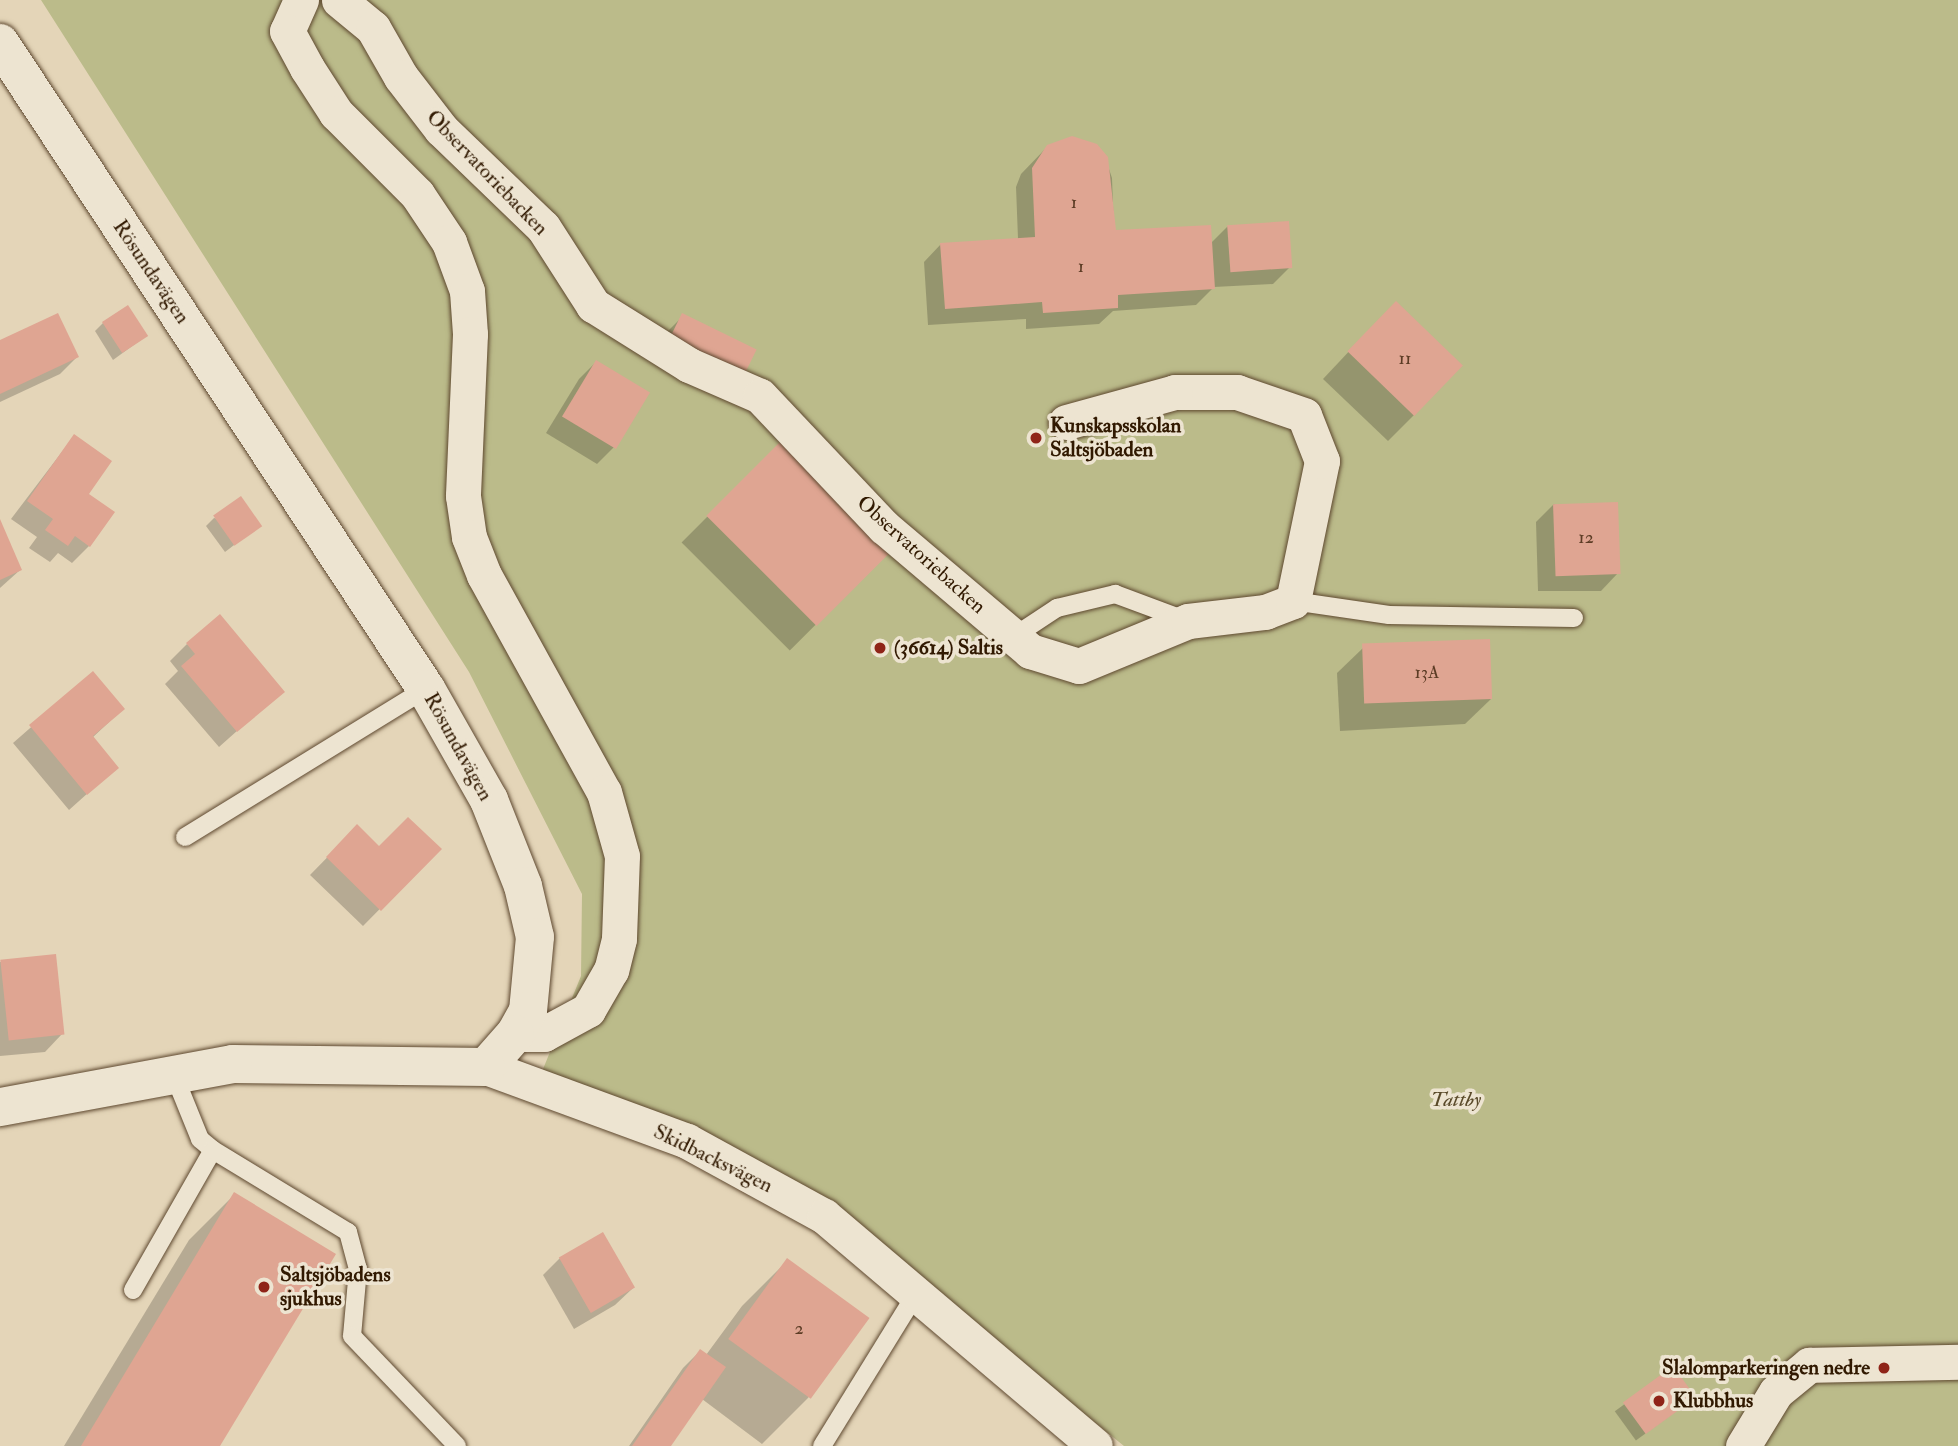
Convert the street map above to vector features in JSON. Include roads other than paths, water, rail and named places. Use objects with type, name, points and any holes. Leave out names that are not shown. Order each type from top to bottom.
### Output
[{"type":"street","points":[[301,0],[287,31],[307,68],[336,113],[417,194],[449,242],[467,291],[470,334],[463,496],[469,537],[484,575],[604,792],[622,856],[619,939],[611,970],[588,1010],[544,1034],[515,1034]]},
{"type":"street","name":"Observatoriebacken","points":[[339,0],[373,27],[401,77],[441,129],[543,227],[593,305],[689,365],[760,396],[884,527],[1030,651],[1079,666],[1188,621],[1265,612],[1293,601]]},
{"type":"street","name":"Rösundavägen","points":[[0,43],[426,689],[489,800],[523,886],[535,937],[533,986],[528,1012],[515,1034],[486,1067]]},
{"type":"street","points":[[1066,422],[1175,392],[1237,392],[1304,415],[1322,461],[1293,601]]},
{"type":"street","points":[[0,1107],[174,1075],[271,1062],[486,1067]]},
{"type":"street","name":"Skidbacksvägen","points":[[486,1067],[687,1141],[824,1216],[1095,1446]]},
{"type":"street","points":[[1743,1446],[1776,1392],[1809,1365],[1958,1362]]},
{"type":"lane","points":[[1013,637],[1057,608],[1115,594],[1188,621]]},
{"type":"lane","points":[[1293,601],[1389,615],[1574,618]]},
{"type":"lane","points":[[185,837],[426,689]]},
{"type":"lane","points":[[174,1075],[200,1139],[213,1150],[348,1231],[358,1269],[352,1336],[457,1446]]},
{"type":"lane","points":[[133,1290],[213,1150]]},
{"type":"lane","points":[[822,1446],[916,1294]]},
{"type":"place","name":"Kunskapsskolan Saltsjöbaden","points":[[1036,438]]},
{"type":"place","name":"(36614) Saltis","points":[[880,648]]},
{"type":"place","name":"Saltsjöbadens sjukhus","points":[[264,1287]]},
{"type":"place","name":"Slalomparkeringen nedre","points":[[1884,1368]]},
{"type":"place","name":"Klubbhus","points":[[1659,1401]]},
{"type":"park label","name":"Tattby","points":[[1456,1100]]}]
